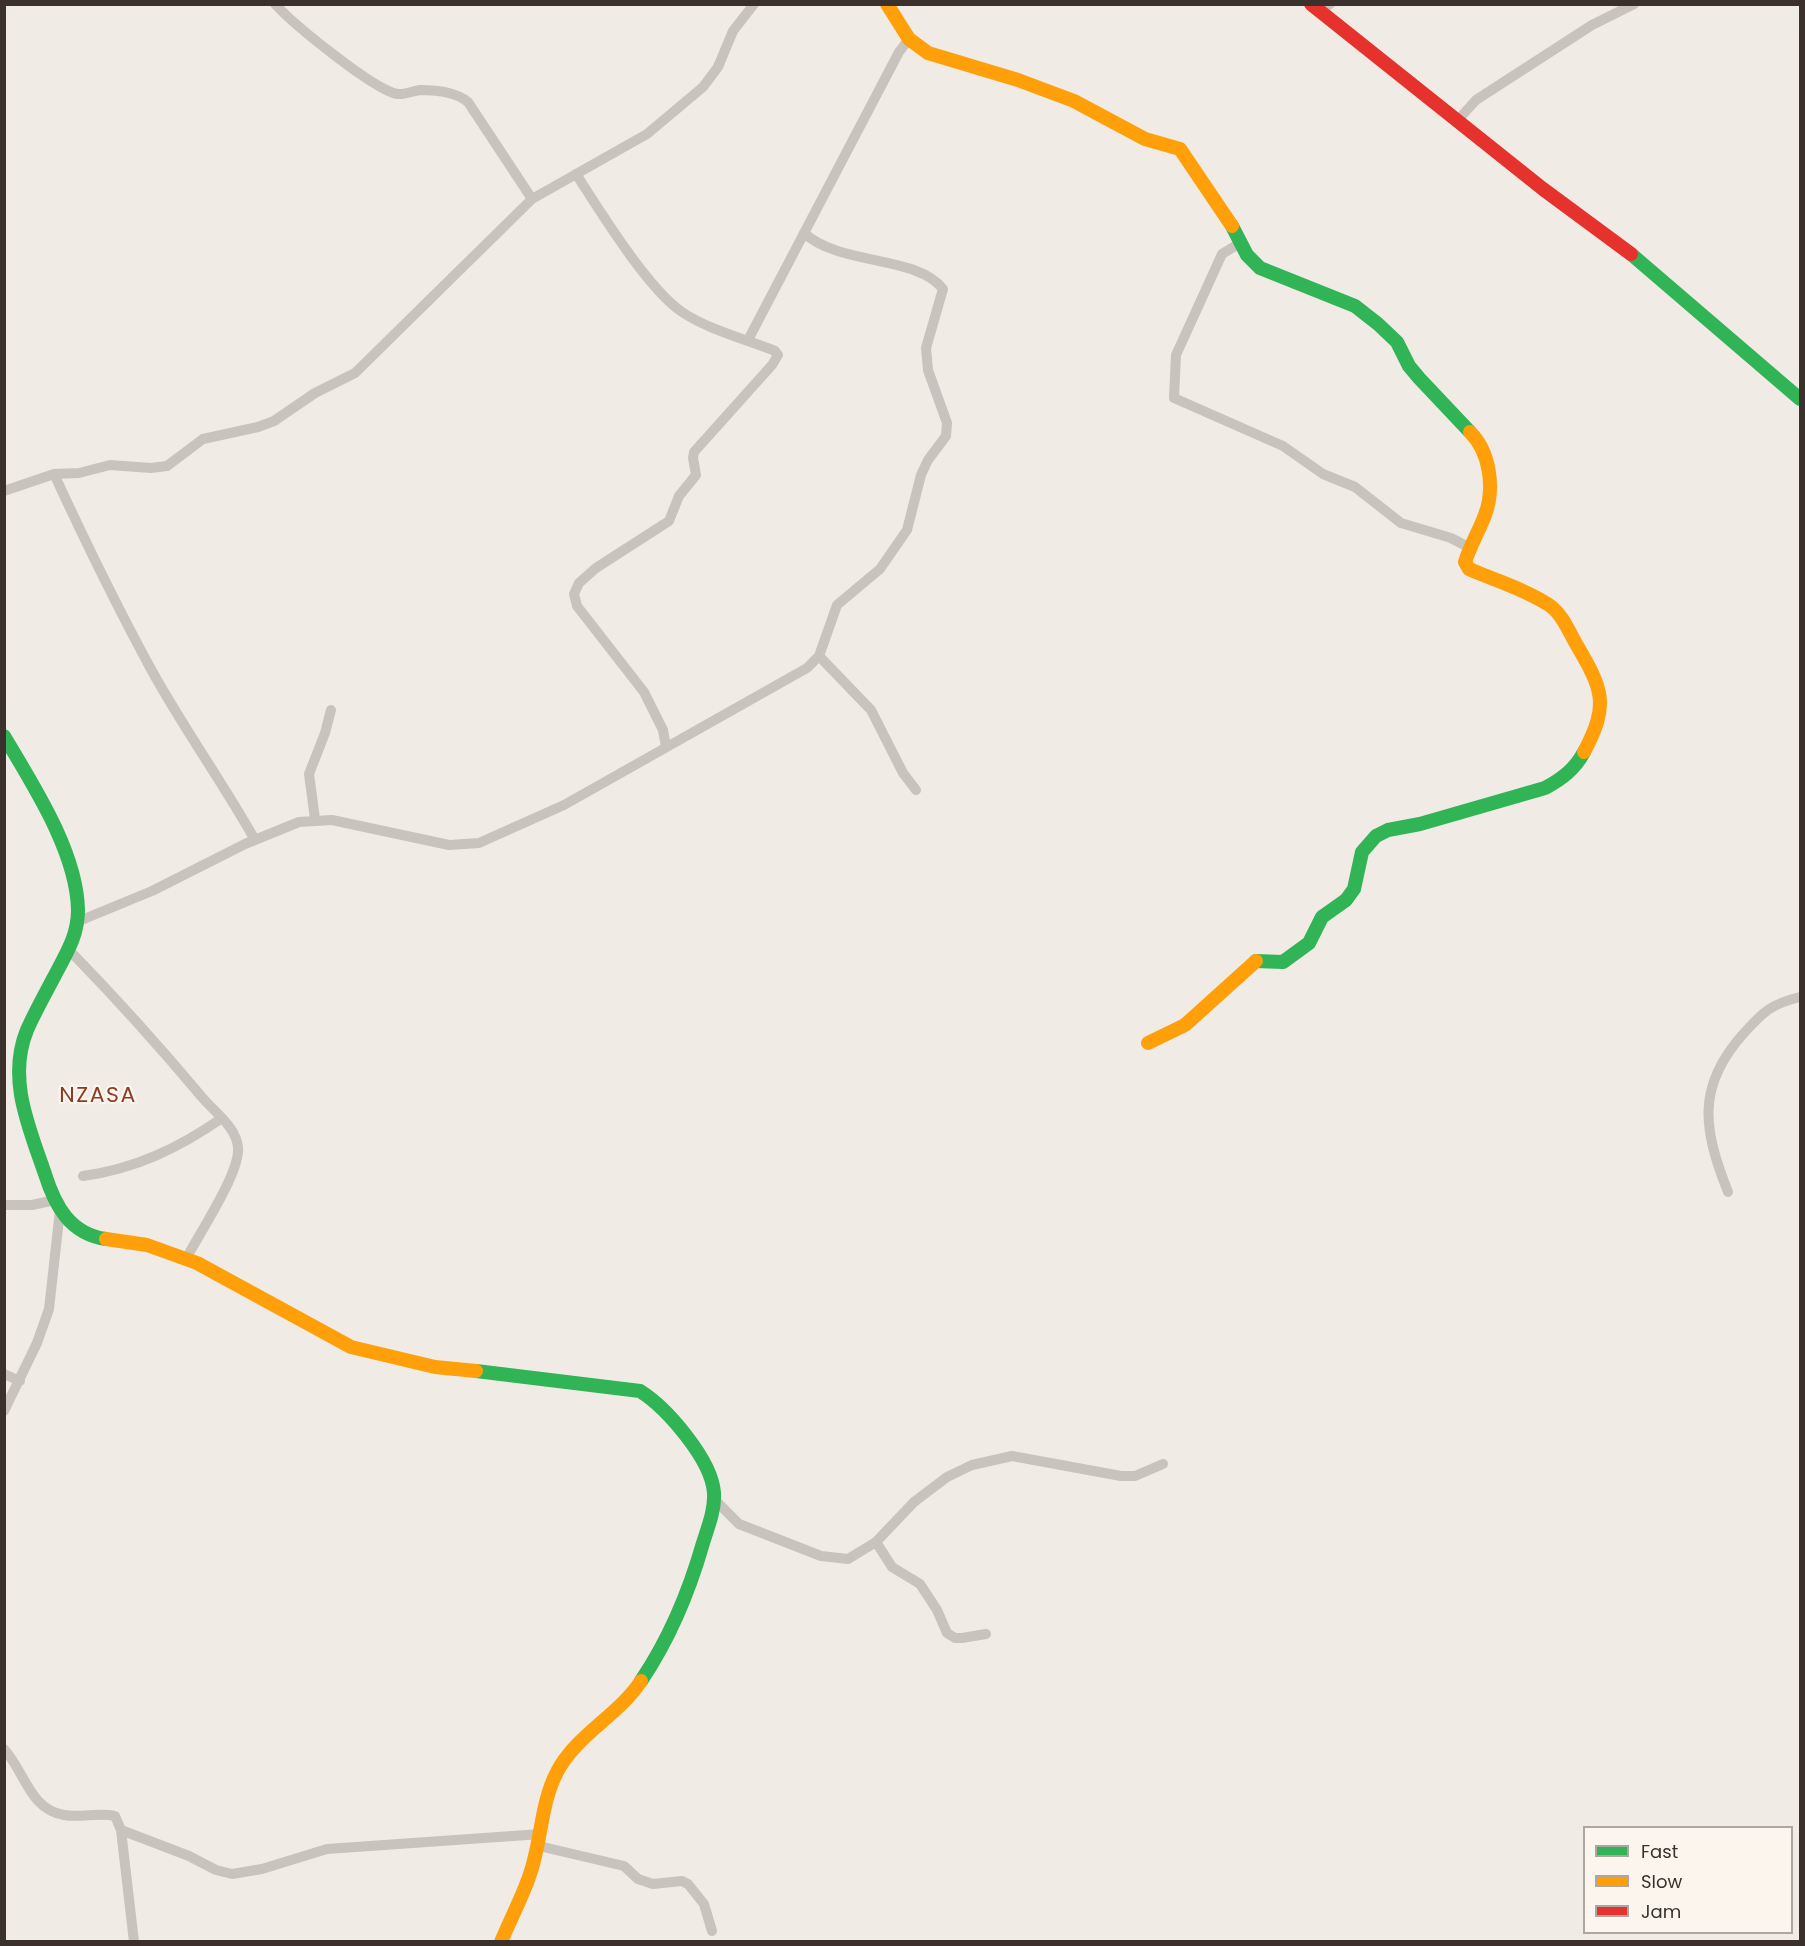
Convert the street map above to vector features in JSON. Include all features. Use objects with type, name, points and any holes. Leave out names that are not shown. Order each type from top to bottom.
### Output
[{"type":"street","points":[[275,4],[296,25],[352,68],[387,90],[401,94],[420,90],[462,96],[532,199]]},
{"type":"street","points":[[4,491],[54,474],[79,473],[117,464],[151,468],[167,466],[203,439],[258,427],[274,421],[315,393],[362,368],[532,199],[647,134],[703,87],[718,67],[733,32],[754,4]]},
{"type":"street","points":[[887,4],[909,39],[928,53],[1027,83],[1074,101],[1145,139],[1180,149],[1227,217],[1240,243],[1260,268],[1355,306],[1397,342],[1409,366],[1479,441],[1490,473],[1486,512],[1465,562],[1469,569],[1549,605],[1561,617],[1599,684],[1600,700],[1595,732],[1578,764],[1562,779],[1545,788],[1420,824],[1388,830],[1376,836],[1362,852],[1354,889],[1346,900],[1322,917],[1309,943],[1283,962],[1257,960],[1213,997],[1185,1025],[1148,1042]]},
{"type":"street","points":[[1457,121],[1476,100],[1492,89],[1584,30],[1635,4]]},
{"type":"street","points":[[1320,7],[1457,121],[1543,189],[1645,264],[1800,399]]},
{"type":"street","points":[[748,340],[899,52],[909,39]]},
{"type":"street","points":[[576,174],[608,224],[668,300],[689,316],[775,351],[777,357],[694,452],[696,475],[677,499],[673,516],[666,523],[588,574],[576,587],[574,594],[581,612],[615,651],[644,692],[663,730],[666,747]]},
{"type":"street","points":[[79,921],[152,891],[255,840],[299,822],[315,819],[341,822],[448,845],[479,843],[564,805],[807,668],[819,656],[837,605],[880,569],[907,530],[921,475],[928,460],[946,435],[947,423],[928,370],[926,348],[943,289],[933,280],[910,269],[839,253],[813,242],[804,233]]},
{"type":"street","points":[[1240,243],[1222,254],[1176,356],[1174,398],[1283,446],[1323,474],[1354,487],[1401,523],[1451,538],[1470,548]]},
{"type":"street","points":[[54,474],[113,599],[154,674],[255,840]]},
{"type":"street","points":[[819,656],[871,710],[903,774],[916,790]]},
{"type":"street","points":[[315,819],[309,774],[326,733],[331,711]]},
{"type":"street","points":[[4,736],[53,826],[77,894],[78,930],[28,1027],[20,1054],[18,1085],[36,1152],[57,1205],[80,1231],[92,1237],[147,1245],[186,1259],[239,1284],[351,1347],[435,1367],[559,1379],[640,1391],[656,1401],[681,1427],[707,1471],[714,1499],[710,1526],[699,1565],[660,1653],[634,1692],[577,1746],[558,1770],[548,1795],[540,1840],[501,1941]]},
{"type":"street","points":[[69,950],[154,1040],[222,1118],[234,1136],[238,1148],[233,1172],[186,1259]]},
{"type":"street","points":[[1728,1192],[1710,1133],[1707,1114],[1709,1089],[1722,1059],[1762,1013],[1781,1001],[1800,997]]},
{"type":"street","points":[[83,1176],[118,1172],[134,1166],[181,1144],[222,1118]]},
{"type":"street","points":[[4,1205],[57,1205]]},
{"type":"street","points":[[4,1412],[37,1343],[48,1309],[57,1205]]},
{"type":"street","points":[[4,1374],[20,1381]]},
{"type":"street","points":[[714,1499],[739,1524],[820,1556],[848,1559],[876,1542],[914,1502],[947,1477],[990,1460],[1012,1456],[1030,1458],[1122,1476],[1135,1476],[1163,1464]]},
{"type":"street","points":[[876,1542],[892,1567],[920,1584],[937,1610],[947,1633],[955,1638],[986,1634]]},
{"type":"street","points":[[4,1749],[34,1798],[49,1812],[75,1816],[107,1814],[115,1816],[121,1830],[134,1941]]},
{"type":"street","points":[[121,1830],[189,1856],[216,1870],[232,1874],[262,1869],[327,1849],[540,1840],[624,1866],[638,1879],[652,1884],[682,1881],[688,1884],[704,1905],[712,1931]]},
{"type":"traffic: fast","points":[[1232,226],[1247,255],[1260,268],[1355,306],[1378,324],[1397,342],[1409,366],[1419,378],[1470,432]]},
{"type":"traffic: fast","points":[[1631,254],[1800,399]]},
{"type":"traffic: fast","points":[[4,736],[40,797],[62,842],[76,888],[78,910],[76,928],[70,945],[30,1023],[21,1048],[19,1067],[22,1103],[49,1186],[59,1207],[74,1225],[93,1236],[106,1239]]},
{"type":"traffic: fast","points":[[1256,961],[1283,962],[1309,943],[1322,917],[1346,900],[1354,889],[1362,852],[1376,836],[1388,830],[1420,824],[1545,788],[1568,773],[1584,752]]},
{"type":"traffic: fast","points":[[476,1371],[640,1391],[675,1422],[697,1451],[705,1466],[714,1493],[709,1525],[678,1614],[641,1681]]},
{"type":"traffic: slow","points":[[887,4],[909,39],[928,53],[1018,80],[1074,101],[1145,139],[1180,149],[1232,226]]},
{"type":"traffic: slow","points":[[1470,432],[1477,440],[1486,460],[1490,493],[1485,515],[1465,562],[1469,569],[1540,599],[1553,608],[1564,622],[1591,671],[1599,695],[1598,720],[1584,752]]},
{"type":"traffic: slow","points":[[1148,1043],[1185,1025],[1256,961]]},
{"type":"traffic: slow","points":[[106,1239],[147,1245],[197,1263],[351,1347],[435,1367],[476,1371]]},
{"type":"traffic: slow","points":[[501,1942],[529,1878],[546,1803],[557,1772],[575,1747],[621,1704],[641,1681]]},
{"type":"traffic: jam","points":[[1311,4],[1543,189],[1631,254]]},
{"type":"district","name":"NZASA","points":[[98,1096]]}]
